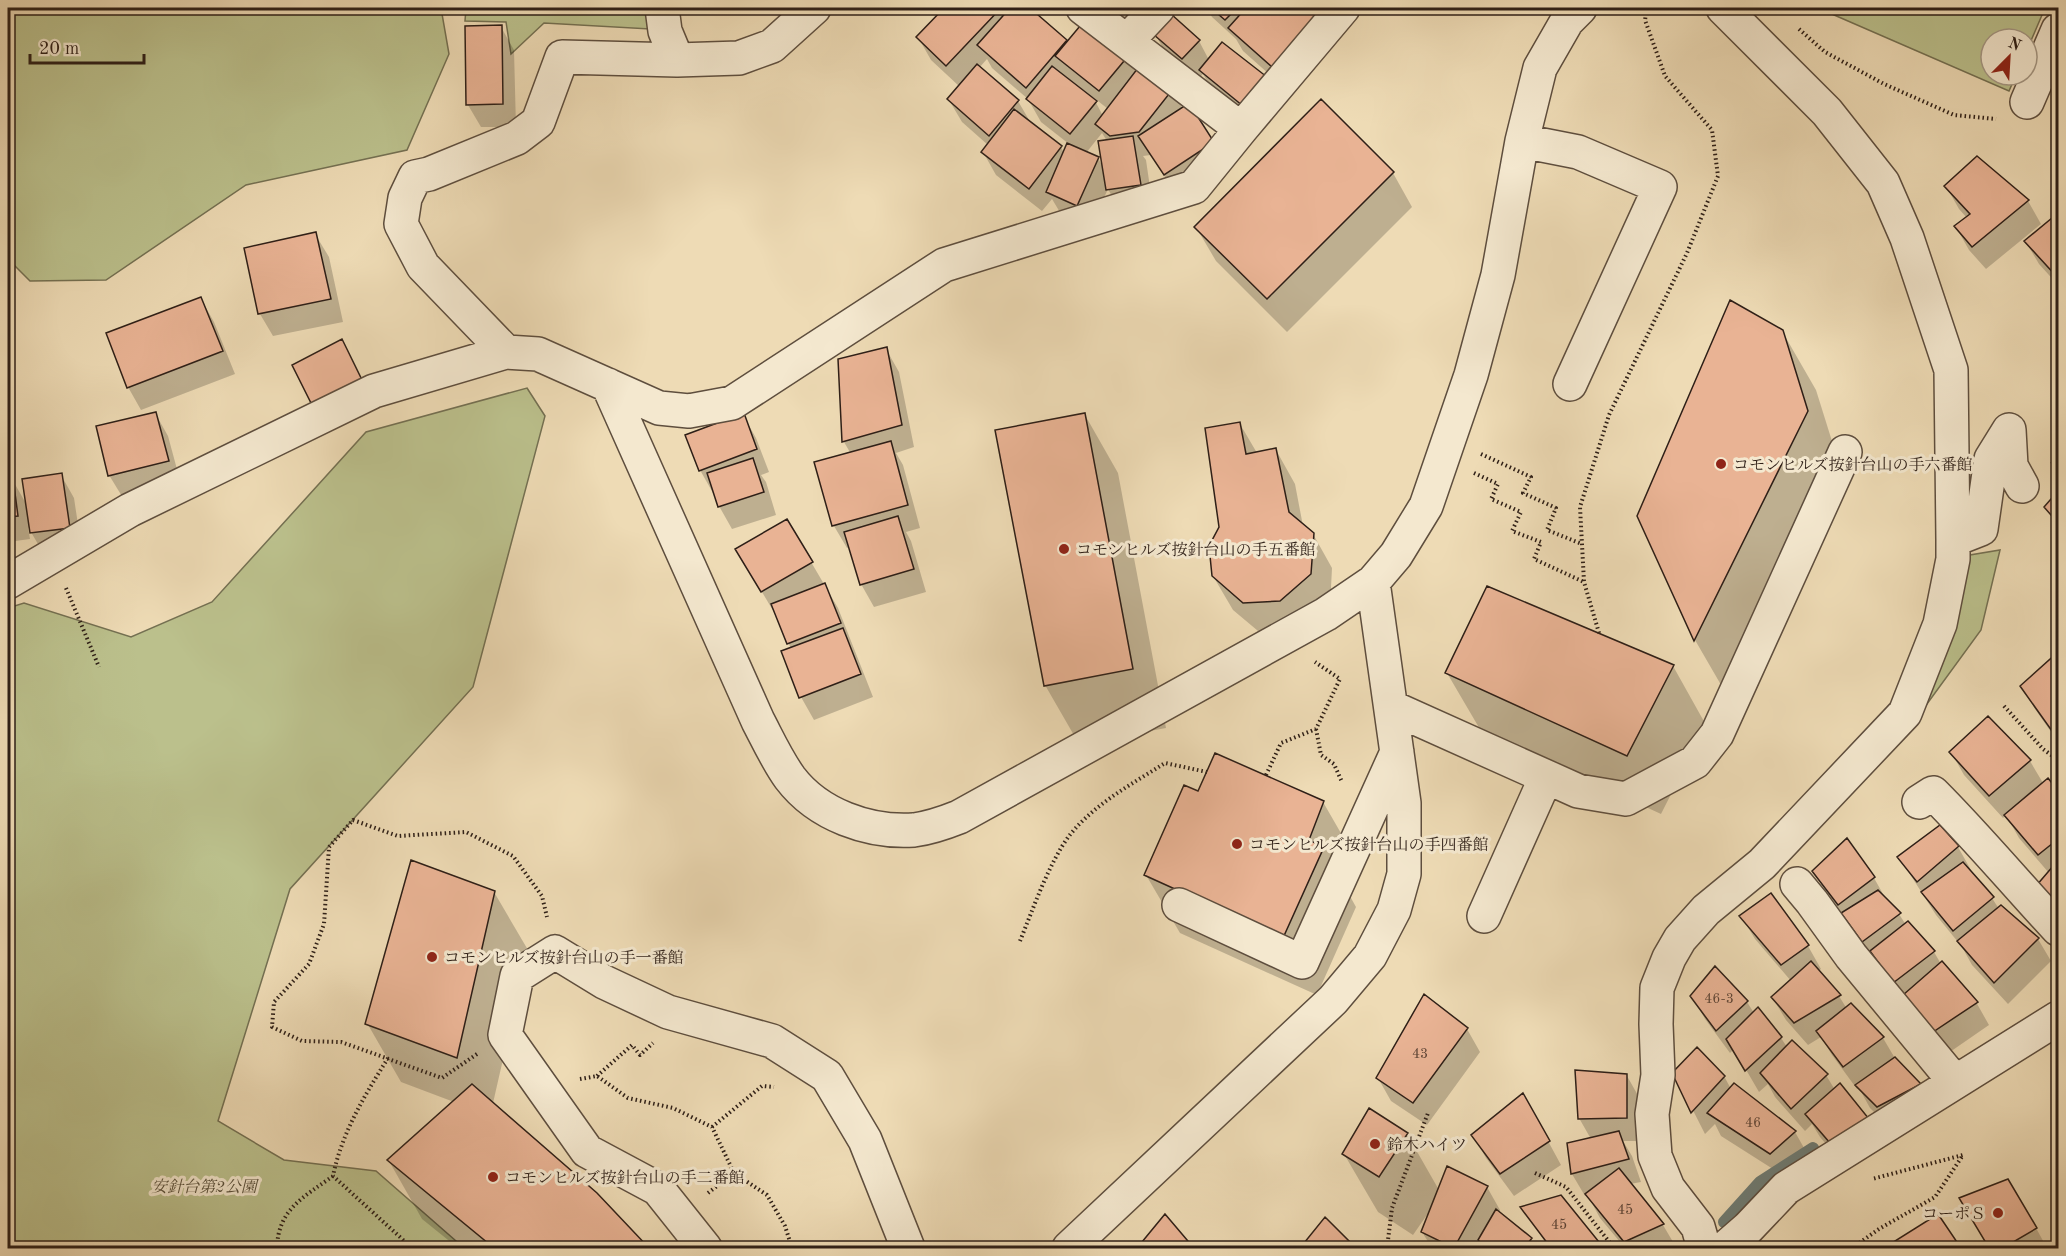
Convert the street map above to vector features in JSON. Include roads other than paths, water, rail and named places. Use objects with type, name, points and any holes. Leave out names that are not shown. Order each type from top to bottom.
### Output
[{"type":"street","points":[[662,8],[665,31],[677,60]]},
{"type":"street","points":[[506,352],[423,266],[402,224],[405,198],[415,177],[429,174],[517,138],[538,122],[562,57],[677,60],[739,58],[772,46],[814,8]]},
{"type":"street","points":[[1083,8],[1241,129]]},
{"type":"street","points":[[1127,41],[1158,8]]},
{"type":"street","points":[[8,582],[130,510],[374,391],[506,352],[538,354],[659,408],[689,411],[732,403],[944,265],[1194,187],[1343,8]]},
{"type":"street","points":[[608,385],[773,752],[791,779],[811,799],[831,813],[852,822],[895,830],[915,830],[958,817],[1326,614],[1373,582],[1396,555],[1426,506],[1471,375],[1498,275],[1522,141],[1540,68],[1567,21],[1580,8]]},
{"type":"street","points":[[1704,1248],[1698,1227],[1668,1188],[1655,1156],[1652,1114],[1658,1075],[1657,988],[1669,958],[1680,939],[1706,910],[1762,864],[1905,713],[1940,624],[1953,559],[1951,370],[1907,238],[1883,183],[1827,112],[1723,8]]},
{"type":"street","points":[[2027,102],[2058,30]]},
{"type":"street","points":[[1522,141],[1578,152],[1660,187],[1570,384]]},
{"type":"street","points":[[1953,540],[1981,529],[1991,459],[2009,430],[2012,466],[2022,486]]},
{"type":"street","points":[[1390,707],[1578,791],[1626,799],[1695,762],[1717,734],[1845,452]]},
{"type":"street","points":[[1069,1248],[1333,1000],[1370,956],[1394,910],[1404,874],[1404,803],[1373,582]]},
{"type":"street","points":[[1179,905],[1302,962],[1397,752]]},
{"type":"street","points":[[1484,916],[1546,777]]},
{"type":"street","points":[[1919,802],[1933,793],[1968,828],[2058,929]]},
{"type":"street","points":[[1797,884],[1851,956],[1955,1082]]},
{"type":"street","points":[[705,1248],[658,1189],[587,1151],[505,1035],[517,976],[555,952],[604,982],[669,1012],[772,1041],[827,1076],[865,1140],[908,1248]]},
{"type":"street","points":[[1725,1248],[1748,1228],[1786,1188],[2058,1018]]},
{"type":"waterway","points":[[1724,1222],[1760,1182],[1813,1148]]},
{"type":"place","name":"コモンヒルズ按針台山の手六番館","points":[[1721,464]]},
{"type":"place","name":"コモンヒルズ按針台山の手五番館","points":[[1064,549]]},
{"type":"place","name":"コモンヒルズ按針台山の手四番館","points":[[1237,844]]},
{"type":"place","name":"コモンヒルズ按針台山の手一番館","points":[[432,957]]},
{"type":"place","name":"鈴木ハイツ","points":[[1375,1144]]},
{"type":"place","name":"コモンヒルズ按針台山の手二番館","points":[[493,1177]]},
{"type":"place","name":"コーポＳ","points":[[1998,1213]]},
{"type":"park label","name":"安針台第2公園","points":[[204,1186]]}]
